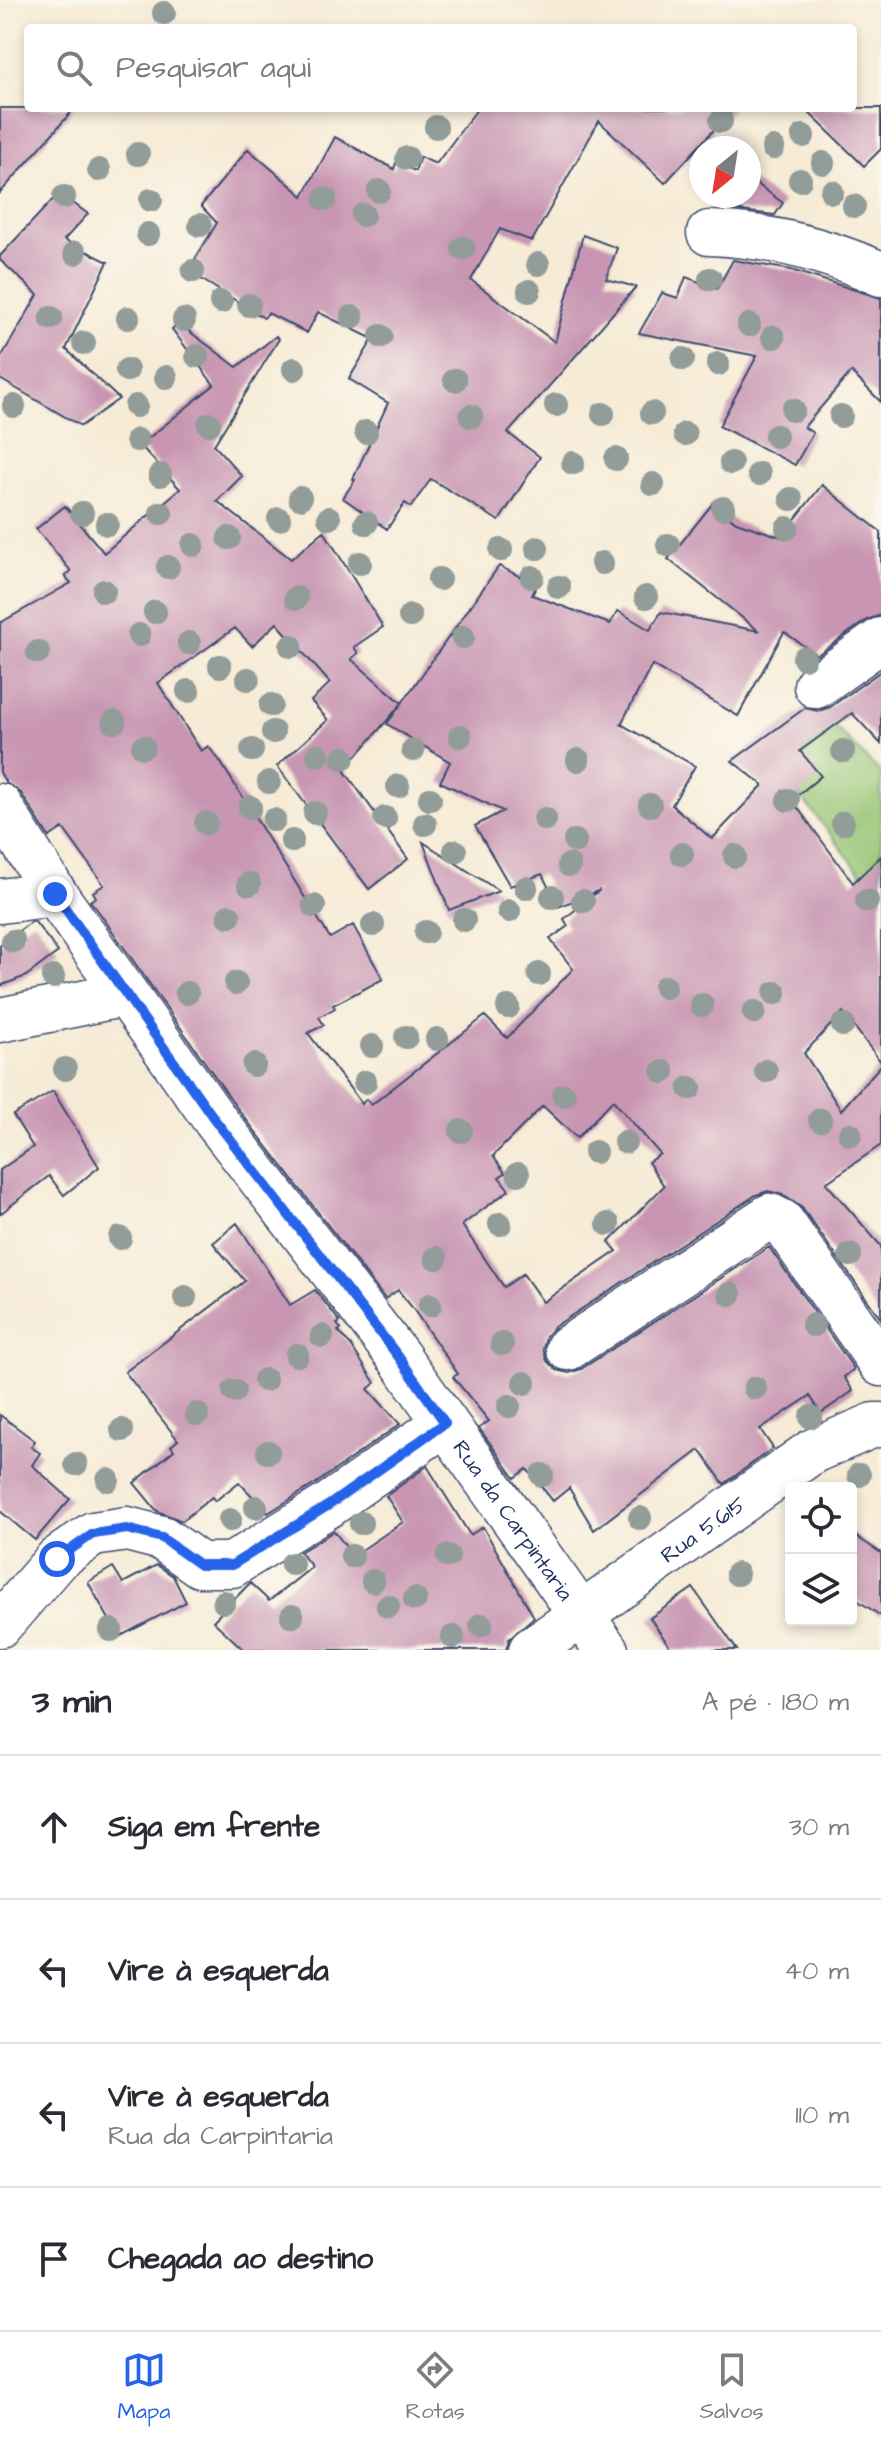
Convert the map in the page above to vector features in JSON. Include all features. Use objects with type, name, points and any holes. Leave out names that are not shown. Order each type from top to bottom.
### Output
[{"type":"street","points":[[709,233],[780,240],[840,256],[881,274]]},
{"type":"street","points":[[816,686],[881,640]]},
{"type":"street","name":"Rua da Carpintaria","points":[[0,806],[55,894],[215,1120],[398,1356],[606,1650]]},
{"type":"street","points":[[0,901],[55,894]]},
{"type":"street","points":[[0,1020],[126,994]]},
{"type":"street","points":[[568,1348],[770,1216],[782,1222],[881,1364]]},
{"type":"street","points":[[0,1625],[57,1559],[93,1534],[127,1529],[162,1538],[200,1565],[232,1565],[329,1505],[445,1423]]},
{"type":"street","name":"Rua 5.615","points":[[531,1650],[813,1451],[874,1425],[881,1425]]},
{"type":"green space","points":[[836,728],[881,773],[881,899],[801,797],[777,781],[760,780]]},
{"type":"building","points":[[0,108],[24,108],[24,112],[71,112],[0,193]]},
{"type":"building","points":[[857,108],[881,108],[881,149],[864,166],[808,112],[857,112]]},
{"type":"building","points":[[475,112],[730,112],[708,136],[689,136],[689,157],[665,183],[599,121],[532,241],[500,229],[471,280],[555,342],[583,235],[617,248],[606,279],[636,287],[508,433],[540,457],[499,521],[431,479],[411,507],[405,503],[387,529],[343,498],[355,480],[388,403],[349,379],[373,339],[318,312],[307,333],[268,313],[264,318],[188,271],[217,223],[201,206],[248,149],[303,196],[335,137],[394,169],[396,163],[415,171],[420,157],[436,164]]},
{"type":"building","points":[[761,187],[783,203],[775,215],[716,208],[761,208]]},
{"type":"building","points":[[59,193],[88,214],[64,240],[108,262],[66,349],[119,399],[81,426],[0,379],[0,359],[38,295],[0,260],[0,256]]},
{"type":"building","points":[[733,260],[791,270],[881,298],[881,402],[851,372],[804,427],[813,433],[795,465],[719,426],[757,356],[639,333],[662,293],[678,298],[686,277],[717,289]]},
{"type":"building","points":[[178,323],[237,367],[276,336],[279,339],[214,445],[242,476],[217,501],[291,559],[324,531],[383,627],[354,647],[358,653],[351,659],[402,703],[499,566],[537,585],[532,595],[610,624],[618,611],[650,630],[661,612],[759,631],[668,559],[713,503],[736,522],[781,537],[822,485],[881,532],[881,615],[867,620],[817,655],[784,632],[738,716],[652,665],[621,724],[695,766],[672,805],[712,839],[763,785],[732,761],[805,708],[818,711],[830,707],[881,671],[881,744],[852,713],[800,751],[821,776],[792,800],[853,883],[881,856],[881,1062],[843,1012],[804,1053],[841,1110],[881,1065],[881,1145],[826,1183],[881,1246],[881,1319],[802,1208],[781,1194],[768,1191],[756,1195],[554,1327],[546,1336],[543,1349],[547,1361],[556,1370],[569,1373],[581,1369],[769,1247],[854,1369],[844,1377],[853,1391],[821,1413],[810,1396],[760,1429],[773,1448],[724,1484],[700,1450],[594,1530],[569,1488],[553,1501],[527,1469],[515,1478],[479,1428],[489,1421],[453,1377],[458,1374],[411,1306],[398,1290],[385,1299],[235,1105],[90,901],[96,897],[93,892],[104,885],[63,828],[49,837],[21,793],[6,783],[0,772],[0,623],[71,583],[65,576],[71,571],[36,529],[65,506],[104,553],[180,489],[140,445],[214,385],[172,329]],"holes":[[[277,623],[330,683],[311,701],[328,720],[277,766],[369,889],[408,859],[344,770],[402,703],[387,724],[450,762],[440,782],[503,811],[475,826],[510,886],[542,874],[558,907],[600,890],[564,919],[568,926],[550,939],[573,969],[507,1038],[485,1016],[371,1105],[366,1099],[362,1104],[308,1033],[324,1025],[319,1017],[335,1008],[333,1005],[383,979],[353,925],[330,938],[220,761],[208,746],[201,751],[158,683],[235,628],[252,646]],[[613,1100],[660,1154],[648,1162],[664,1186],[609,1242],[617,1251],[543,1302],[523,1274],[504,1287],[462,1225],[509,1190],[499,1177],[505,1173],[493,1156],[543,1106],[577,1138]]]},
{"type":"building","points":[[423,842],[499,891],[449,910]]},
{"type":"building","points":[[35,922],[58,952],[26,976],[0,986],[0,945]]},
{"type":"building","points":[[53,1091],[99,1167],[64,1195],[49,1176],[0,1214],[0,1170],[33,1147],[13,1115]]},
{"type":"building","points":[[237,1223],[290,1305],[315,1290],[340,1322],[337,1324],[341,1329],[338,1331],[375,1383],[368,1389],[400,1424],[268,1513],[239,1482],[215,1501],[212,1497],[182,1521],[157,1511],[134,1483],[174,1450],[171,1446],[178,1440],[125,1372],[245,1281],[213,1243]]},
{"type":"building","points":[[0,1415],[35,1441],[31,1447],[40,1453],[32,1465],[70,1499],[35,1540],[0,1511]]},
{"type":"building","points":[[427,1466],[470,1535],[483,1527],[534,1617],[509,1639],[506,1650],[244,1650],[213,1621],[250,1583],[269,1601],[312,1567],[300,1552],[334,1531],[353,1556],[403,1522],[386,1496]]},
{"type":"building","points":[[857,1537],[881,1553],[881,1616],[857,1600]]},
{"type":"building","points":[[157,1565],[173,1576],[186,1602],[119,1637],[88,1582],[113,1567],[123,1583]]},
{"type":"building","points":[[693,1588],[737,1650],[672,1650],[650,1618]]},
{"type":"route","points":[[55,894],[215,1120],[398,1356],[445,1423],[329,1505],[232,1565],[200,1565],[162,1538],[127,1529],[93,1534],[57,1559]]}]
